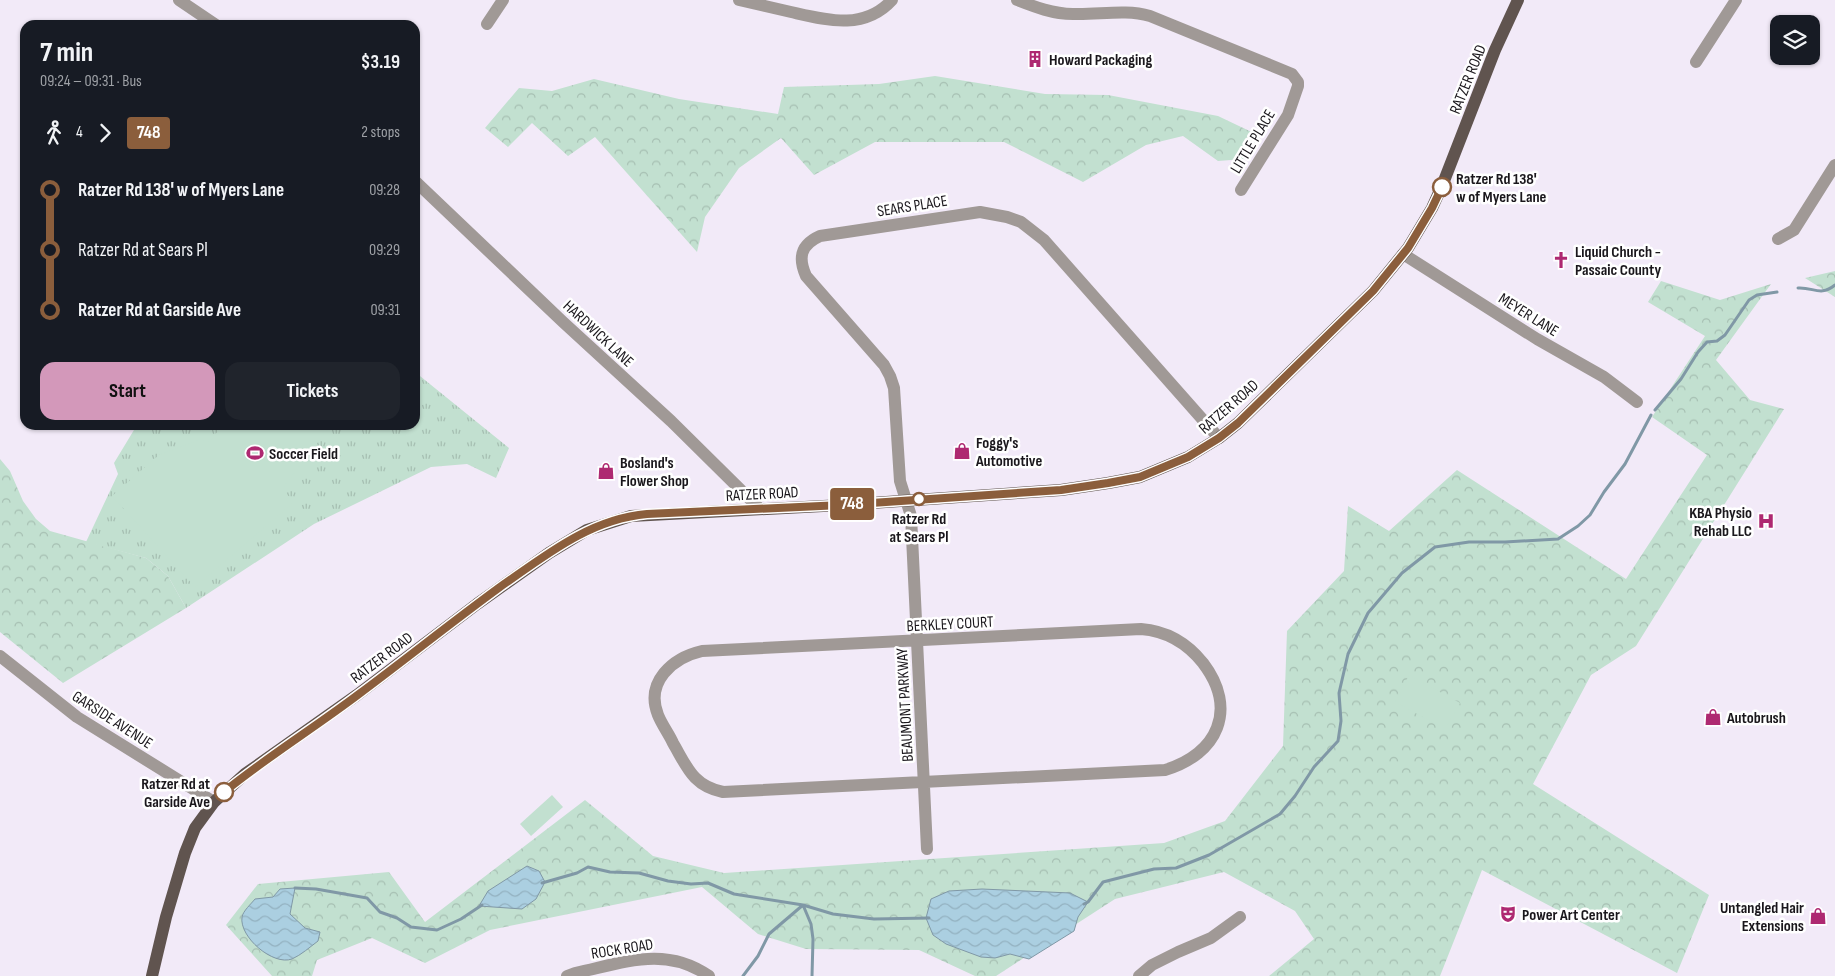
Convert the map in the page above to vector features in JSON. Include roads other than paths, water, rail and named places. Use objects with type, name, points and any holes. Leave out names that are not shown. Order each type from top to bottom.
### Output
[{"type":"main road","name":"RATZER ROAD","points":[[152,976],[166,917],[185,853],[195,828],[214,802],[246,774],[357,695],[477,604],[573,538],[603,524],[631,516],[1061,490],[1140,477],[1188,457],[1219,438],[1238,423],[1373,291],[1403,254],[1423,225],[1439,194],[1495,50],[1518,0]]},
{"type":"street","points":[[179,0],[209,20]]},
{"type":"street","points":[[487,24],[503,0]]},
{"type":"street","points":[[739,0],[830,22],[861,18],[883,8],[892,0]]},
{"type":"street","name":"LITTLE PLACE","points":[[1017,0],[1038,8],[1072,14],[1139,13],[1292,74],[1298,82],[1298,86],[1284,123],[1241,190]]},
{"type":"street","points":[[1696,62],[1736,0]]},
{"type":"street","points":[[1778,239],[1794,230],[1835,165]]},
{"type":"street","name":"HARDWICK LANE","points":[[420,187],[563,322],[671,420],[760,509]]},
{"type":"street","name":"SEARS PLACE","points":[[907,500],[900,481],[894,388],[890,376],[884,365],[866,343],[806,276],[802,267],[801,258],[806,246],[820,236],[980,212],[994,213],[1021,222],[1044,240],[1219,438]]},
{"type":"street","name":"MEYER LANE","points":[[1403,254],[1537,338],[1604,377],[1637,402]]},
{"type":"street","name":"BEAUMONT PARKWAY","points":[[907,500],[911,516],[927,850]]},
{"type":"street","name":"BERKLEY COURT","points":[[1141,629],[1153,630],[1176,638],[1199,659],[1215,683],[1219,695],[1220,705],[1217,728],[1206,747],[1192,759],[1165,770],[924,782],[723,792],[714,790],[696,780],[690,772],[658,715],[656,702],[658,683],[668,667],[678,659],[702,651],[1141,629]]},
{"type":"street","name":"GARSIDE AVENUE","points":[[0,656],[77,717],[214,802]]},
{"type":"street","points":[[1139,976],[1152,965],[1211,938],[1240,917]]},
{"type":"street","name":"ROCK ROAD","points":[[567,976],[651,957],[676,959],[696,967],[709,976]]},
{"type":"water","points":[[527,866],[539,871],[545,882],[536,899],[522,909],[479,906],[488,891]]},
{"type":"water","points":[[295,888],[290,914],[305,928],[320,932],[318,941],[292,959],[284,960],[267,954],[251,941],[243,925],[242,917],[245,910],[255,899],[273,897],[280,889]]},
{"type":"water","points":[[982,889],[1070,893],[1088,902],[1078,917],[1074,931],[1029,959],[1010,954],[995,958],[981,957],[946,944],[933,935],[926,918],[931,899],[949,891]]},
{"type":"waterway","points":[[1798,288],[1821,291],[1830,289],[1835,285]]},
{"type":"waterway","points":[[1655,410],[1681,379],[1698,352],[1707,342],[1717,341],[1725,335],[1749,300],[1757,295],[1777,292]]},
{"type":"waterway","points":[[1084,904],[1088,902],[1103,882],[1154,869],[1176,868],[1209,855],[1280,814],[1295,796],[1314,767],[1338,741],[1341,721],[1339,693],[1348,654],[1368,613],[1402,573],[1435,547],[1469,542],[1558,539],[1578,526],[1590,515],[1625,464],[1651,415]]},
{"type":"waterway","points":[[542,883],[577,873],[588,867],[610,872],[639,873],[668,881],[691,884],[708,883],[734,894],[803,905],[811,924],[813,939],[812,976]]},
{"type":"waterway","points":[[295,888],[316,889],[367,898],[380,912],[397,918],[411,927],[437,930],[461,919],[482,905]]},
{"type":"waterway","points":[[743,976],[758,956],[769,934],[803,905],[833,914],[874,919],[929,918]]},
{"type":"place","name":"Howard Packaging","points":[[1035,59]]},
{"type":"place","name":"Ratzer Rd 138' w of Myers Lane","points":[[1442,187]]},
{"type":"place","name":"Liquid Church - Passaic County","points":[[1561,260]]},
{"type":"place","name":"Foggy's Automotive","points":[[962,451]]},
{"type":"place","name":"Soccer Field","points":[[255,453]]},
{"type":"place","name":"Bosland's Flower Shop","points":[[606,471]]},
{"type":"place","name":"Ratzer Rd at Sears Pl","points":[[919,499]]},
{"type":"place","name":"KBA Physio Rehab LLC","points":[[1766,521]]},
{"type":"place","name":"Autobrush","points":[[1713,717]]},
{"type":"place","name":"Ratzer Rd at Garside Ave","points":[[224,792]]},
{"type":"place","name":"Power Art Center","points":[[1508,914]]},
{"type":"place","name":"Untangled Hair Extensions","points":[[1818,916]]}]
